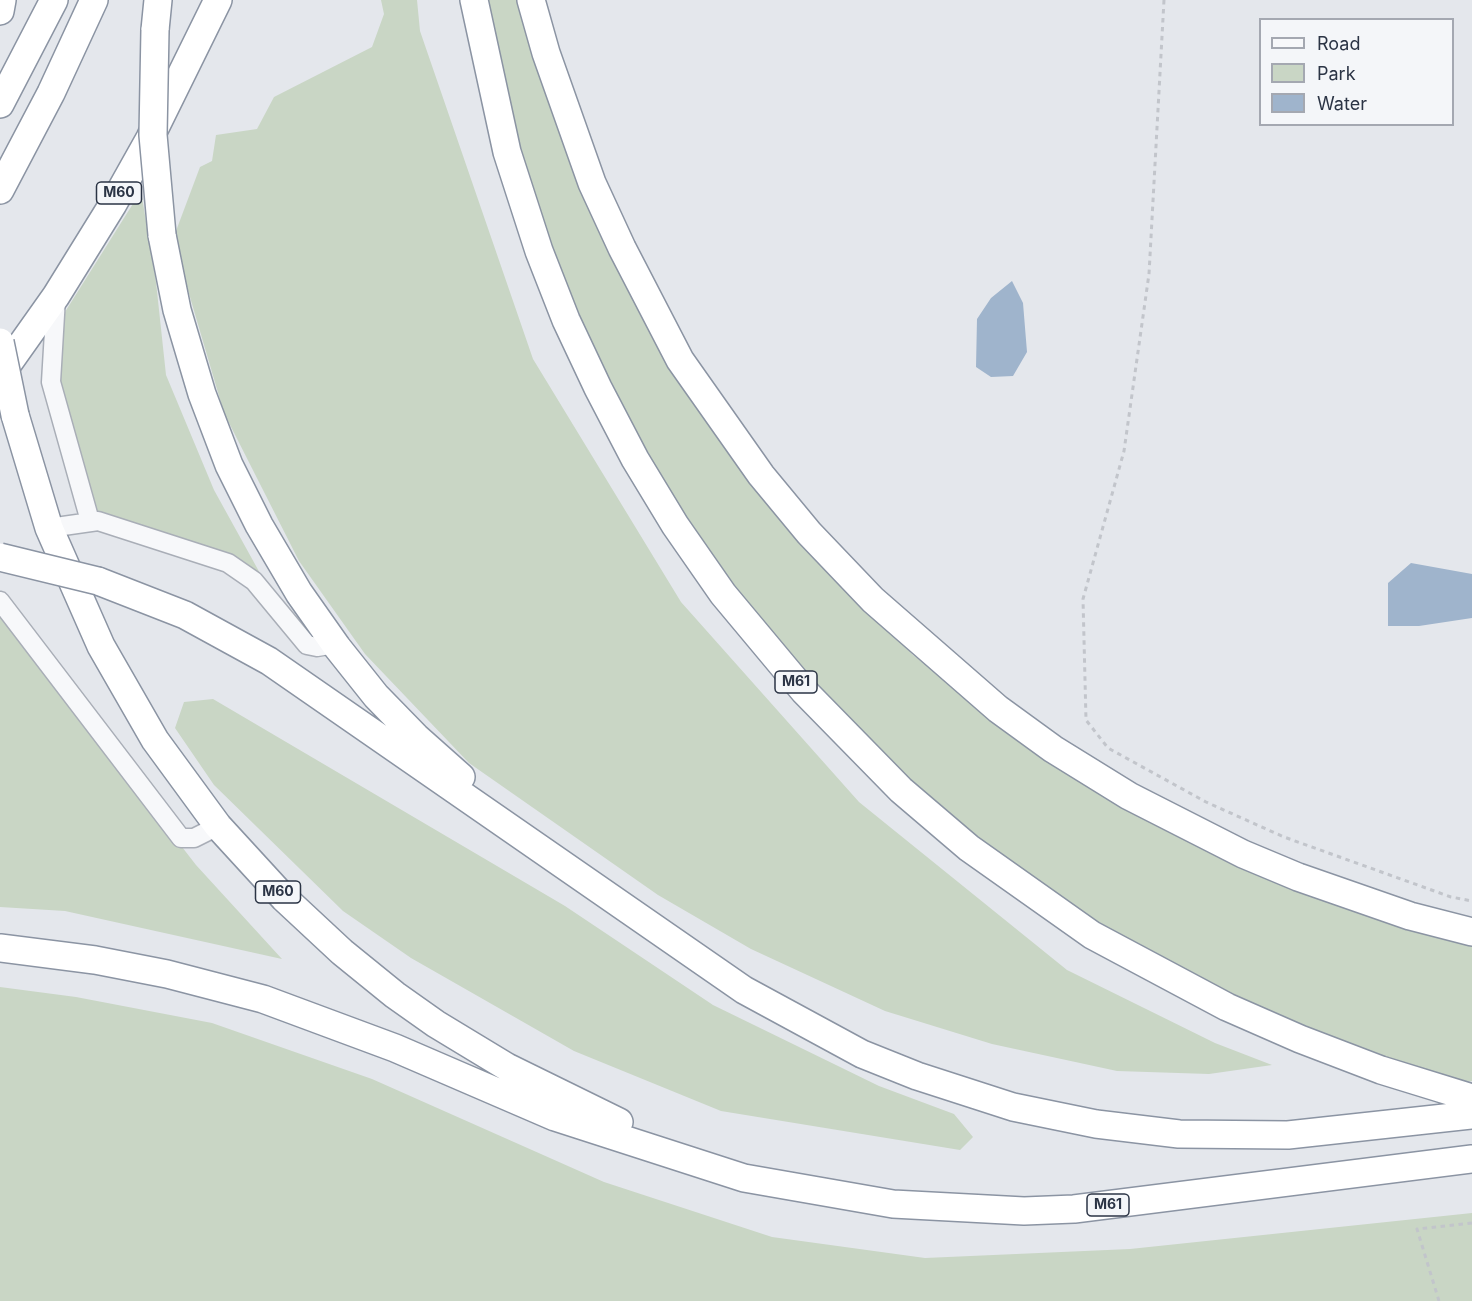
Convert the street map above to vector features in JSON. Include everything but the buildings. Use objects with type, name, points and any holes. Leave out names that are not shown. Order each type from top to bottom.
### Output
[{"type":"highway","points":[[0,11],[2,0]]},
{"type":"highway","points":[[0,104],[54,0]]},
{"type":"highway","points":[[0,190],[51,93],[94,0]]},
{"type":"highway","name":"M60","points":[[158,0],[155,30],[153,135],[162,235],[186,345],[229,465],[276,555],[335,644],[376,696],[416,737],[542,850]]},
{"type":"highway","name":"M60","points":[[0,375],[56,296],[150,138],[218,0]]},
{"type":"highway","name":"M61","points":[[474,0],[507,152],[539,251],[566,321],[635,459],[675,525],[723,594],[768,651],[838,728],[902,790],[969,848],[1092,935],[1227,1007],[1300,1039],[1432,1087],[1472,1098]]},
{"type":"highway","points":[[531,0],[549,63],[592,183],[622,248],[680,360],[761,476],[815,540],[873,600],[998,708],[1053,749],[1129,796],[1243,854],[1298,877],[1410,916],[1472,932]]},
{"type":"highway","name":"M60","points":[[0,342],[15,415],[49,528],[87,618],[128,696],[155,740],[218,826],[284,898],[317,930],[368,974],[436,1024],[507,1067],[564,1097],[744,1178]]},
{"type":"highway","points":[[0,557],[98,581],[185,615],[269,661],[744,990],[862,1054],[917,1076],[1013,1107],[1138,1130],[1214,1135],[1327,1132],[1472,1116]]},
{"type":"highway","points":[[0,948],[95,960],[167,974],[263,999],[344,1028],[555,1117],[744,1178]]},
{"type":"highway","name":"M61","points":[[744,1178],[893,1204],[1024,1211],[1147,1202],[1472,1159]]},
{"type":"lane","points":[[56,296],[51,382],[90,521]]},
{"type":"lane","points":[[49,528],[98,521],[228,563],[254,581],[307,645],[317,647],[335,644]]},
{"type":"lane","points":[[0,601],[181,837],[194,838],[218,826]]},
{"type":"path","points":[[1164,0],[1149,274],[1124,451],[1083,599],[1086,720],[1108,748],[1206,802],[1284,837],[1451,897],[1472,901]]},
{"type":"path","points":[[1439,1301],[1417,1229],[1472,1223]]},
{"type":"green space","points":[[381,0],[417,0],[420,31],[533,359],[681,602],[859,802],[1067,970],[1215,1043],[1272,1065],[1209,1074],[1117,1071],[992,1044],[885,1011],[751,949],[658,895],[469,763],[365,654],[299,561],[224,413],[173,239],[200,167],[212,161],[216,135],[257,129],[274,97],[372,47],[384,14]]},
{"type":"green space","points":[[487,0],[522,0],[610,252],[820,558],[913,655],[1028,744],[1472,943],[1472,1081],[1460,1083],[1301,1034],[1090,921],[956,823],[843,716],[756,616],[672,498],[608,384],[561,274],[524,166]]},
{"type":"green space","points":[[141,191],[156,282],[166,375],[214,490],[293,633],[229,558],[80,506],[48,339]]},
{"type":"green space","points":[[0,612],[196,865],[282,959],[65,911],[0,907]]},
{"type":"green space","points":[[213,699],[565,906],[713,1005],[879,1086],[954,1114],[973,1137],[960,1150],[721,1111],[574,1051],[411,958],[343,911],[214,785],[175,728],[184,702]]},
{"type":"green space","points":[[0,987],[76,997],[212,1023],[372,1079],[604,1182],[772,1237],[925,1258],[1130,1249],[1472,1213],[1472,1301],[0,1301]]},
{"type":"water","points":[[1012,281],[1023,303],[1027,352],[1013,376],[991,377],[976,367],[977,319],[991,298]]},
{"type":"water","points":[[1411,563],[1472,574],[1472,618],[1419,626],[1388,626],[1388,583]]}]
